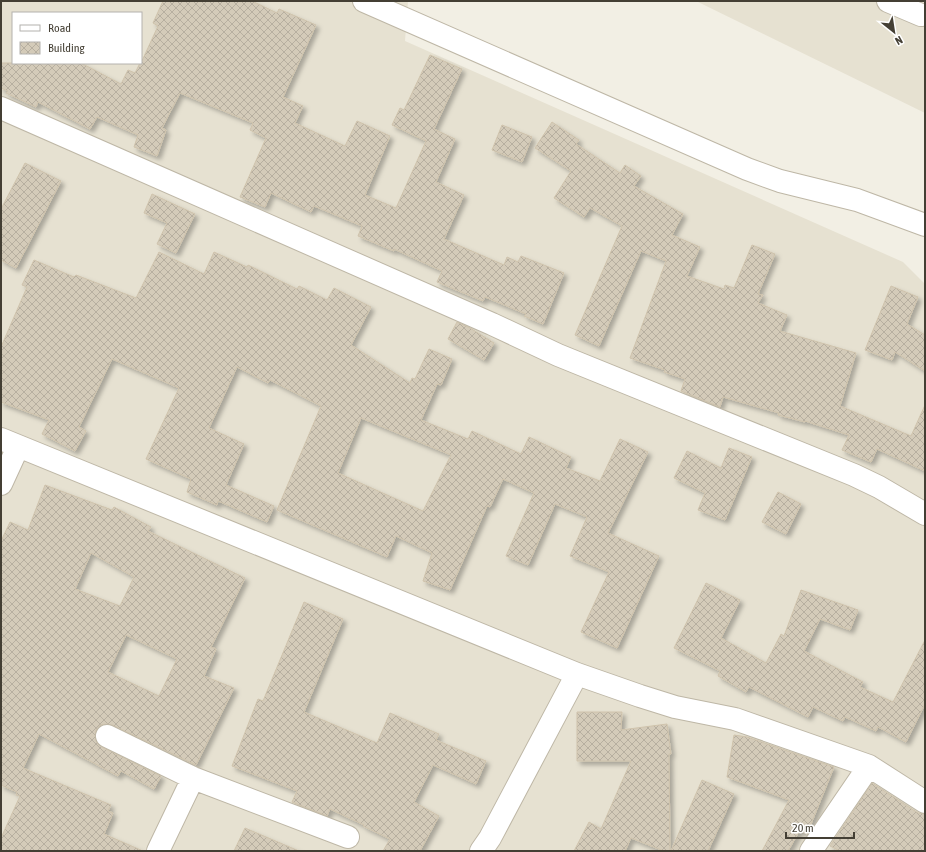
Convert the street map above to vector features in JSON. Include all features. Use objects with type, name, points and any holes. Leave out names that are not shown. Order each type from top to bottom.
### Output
[{"type":"street","points":[[364,1],[747,169],[780,181],[857,200],[925,225]]},
{"type":"street","points":[[888,1],[921,15]]},
{"type":"street","points":[[1,108],[492,324],[558,355],[854,475],[880,487],[925,514]]},
{"type":"street","points":[[1,484],[10,443],[577,674],[675,707],[735,719],[869,766],[925,802]]},
{"type":"street","points":[[481,851],[490,838],[577,674]]},
{"type":"street","points":[[107,736],[193,778],[348,837]]},
{"type":"street","points":[[811,851],[869,766]]},
{"type":"street","points":[[158,851],[193,778]]},
{"type":"shaded area","points":[[1,1],[408,1],[405,41],[903,262],[925,284],[925,851],[1,851]]},
{"type":"shaded area","points":[[696,1],[925,1],[925,113]]},
{"type":"building","points":[[163,1],[252,1],[277,13],[279,9],[316,25],[283,97],[303,106],[295,123],[345,146],[357,121],[390,136],[365,195],[396,208],[426,141],[392,125],[400,108],[404,110],[430,55],[462,69],[434,129],[455,139],[436,182],[464,195],[444,239],[504,265],[507,257],[518,262],[521,256],[564,273],[543,324],[524,316],[526,314],[485,297],[483,301],[437,282],[442,271],[394,249],[394,251],[358,236],[362,226],[314,206],[311,212],[271,193],[265,207],[240,197],[266,138],[250,130],[253,123],[180,93],[162,128],[166,130],[157,156],[134,147],[138,135],[97,117],[90,129],[38,102],[36,107],[6,93],[8,91],[1,88],[1,63],[83,64],[121,84],[128,70],[135,73],[140,64],[142,64],[142,61],[158,26],[153,23]]},
{"type":"building","points":[[552,122],[579,140],[576,144],[620,173],[625,165],[641,176],[634,186],[683,214],[672,235],[700,247],[687,276],[724,289],[725,285],[734,288],[752,245],[775,254],[758,294],[763,295],[758,303],[787,315],[780,331],[856,353],[840,406],[911,436],[925,405],[925,471],[877,449],[871,462],[842,450],[849,435],[805,421],[778,415],[779,413],[723,397],[720,407],[681,391],[685,379],[664,372],[665,370],[630,358],[666,261],[641,251],[599,346],[575,335],[622,226],[590,208],[584,217],[554,198],[571,171],[535,148]]},
{"type":"building","points":[[502,125],[532,137],[522,162],[492,150]]},
{"type":"building","points":[[25,163],[61,181],[16,268],[1,260],[1,209]]},
{"type":"building","points":[[152,194],[195,214],[176,253],[157,244],[167,223],[144,213]]},
{"type":"building","points":[[159,252],[204,274],[214,252],[247,267],[248,265],[297,289],[299,286],[327,300],[334,288],[371,307],[351,345],[410,383],[412,378],[415,379],[429,349],[452,359],[441,385],[437,384],[421,420],[468,439],[472,431],[521,454],[529,437],[571,457],[566,468],[600,481],[620,439],[648,452],[608,533],[659,556],[617,648],[581,632],[609,572],[570,556],[587,517],[555,504],[528,565],[506,556],[534,493],[503,479],[490,507],[487,506],[450,590],[423,581],[432,553],[396,536],[387,557],[277,510],[321,406],[270,380],[268,383],[237,367],[209,428],[244,444],[226,485],[274,506],[267,522],[218,501],[217,505],[187,492],[191,479],[146,459],[179,388],[112,359],[79,427],[86,431],[75,451],[42,434],[49,420],[1,402],[1,347],[27,287],[22,285],[34,260],[74,277],[76,275],[136,298]],"holes":[[[361,418],[451,455],[423,511],[338,473]]]},
{"type":"building","points":[[891,286],[918,297],[907,324],[925,335],[925,371],[895,352],[892,360],[865,350]]},
{"type":"building","points":[[457,322],[494,343],[484,360],[448,339]]},
{"type":"building","points":[[729,448],[752,457],[725,520],[698,510],[705,493],[674,478],[687,451],[721,468]]},
{"type":"building","points":[[45,485],[112,510],[114,507],[151,527],[148,531],[245,578],[211,647],[216,649],[204,676],[234,688],[196,765],[107,724],[100,725],[96,730],[95,736],[97,743],[102,747],[161,776],[154,789],[121,771],[118,776],[39,734],[23,768],[111,805],[108,811],[113,813],[104,834],[143,851],[1,851],[1,838],[20,796],[16,795],[17,792],[1,785],[1,541],[10,522],[28,530]],"holes":[[[91,553],[134,577],[120,606],[75,589]],[[126,635],[177,659],[159,696],[108,672]]]},
{"type":"building","points":[[778,492],[801,504],[786,534],[762,522]]},
{"type":"building","points":[[706,583],[740,600],[721,638],[766,663],[781,634],[784,636],[801,590],[858,610],[850,630],[820,619],[804,651],[863,682],[860,687],[893,702],[925,640],[925,704],[906,742],[878,727],[876,731],[845,717],[843,721],[813,707],[808,717],[749,687],[746,692],[718,676],[720,671],[674,648]]},
{"type":"building","points":[[304,602],[343,619],[304,712],[377,743],[390,713],[439,734],[436,740],[486,761],[476,784],[433,765],[414,802],[439,816],[420,851],[383,851],[390,839],[330,809],[327,816],[292,802],[297,791],[232,766],[258,699],[263,701]]},
{"type":"building","points":[[577,712],[622,712],[621,730],[667,724],[671,754],[669,754],[670,851],[664,851],[631,838],[625,851],[574,851],[589,822],[601,829],[631,761],[577,761]]},
{"type":"building","points":[[734,735],[747,737],[834,767],[807,834],[800,830],[788,851],[762,851],[789,800],[727,777]]},
{"type":"building","points":[[702,780],[734,794],[708,851],[671,851]]},
{"type":"building","points":[[872,783],[918,813],[925,814],[925,851],[840,851],[830,846]]},
{"type":"building","points":[[245,828],[299,851],[234,851]]}]
